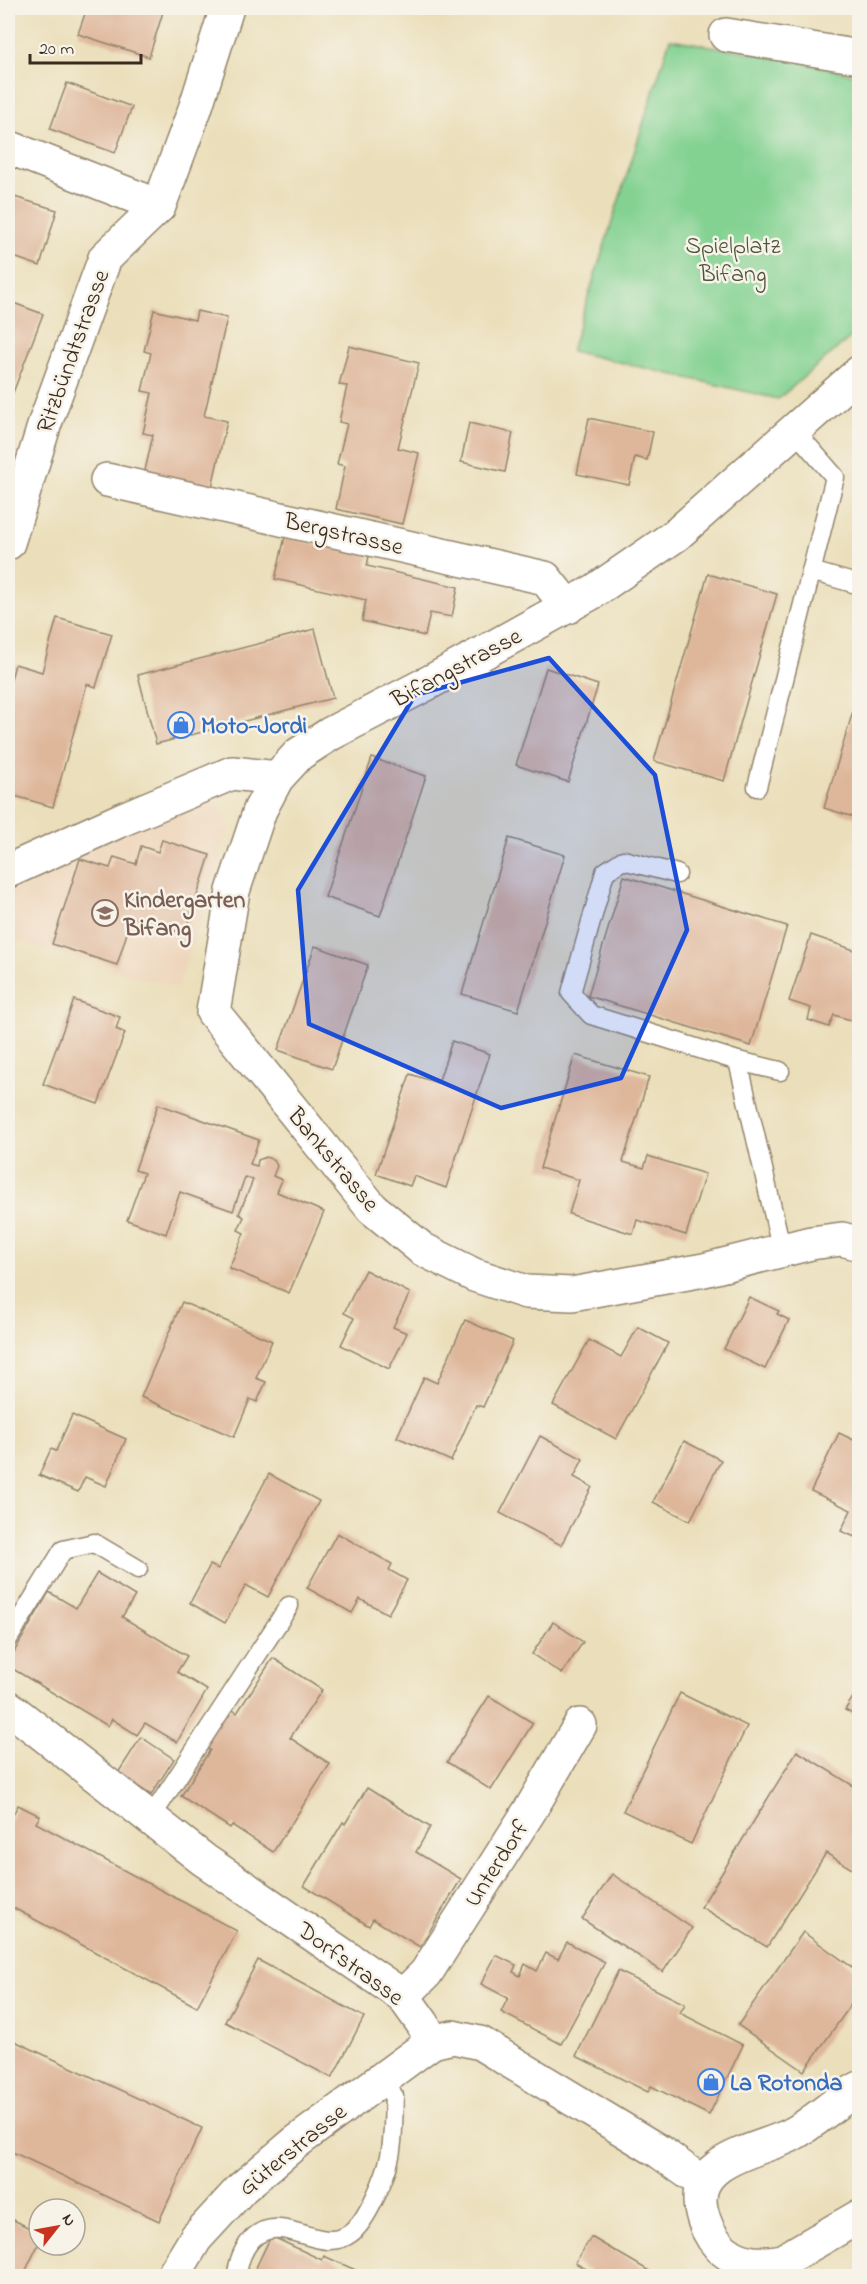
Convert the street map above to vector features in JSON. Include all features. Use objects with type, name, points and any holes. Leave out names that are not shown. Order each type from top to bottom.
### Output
[{"type":"street","name":"Ritzbündtstrasse","points":[[8,543],[45,423],[105,258],[159,206],[195,109],[227,8]]},
{"type":"street","points":[[726,35],[860,57]]},
{"type":"street","points":[[8,147],[159,206]]},
{"type":"street","name":"Bifangstrasse","points":[[277,778],[299,754],[330,734],[568,607],[676,535],[860,372]]},
{"type":"street","name":"Bergstrasse","points":[[107,480],[545,578],[568,607]]},
{"type":"street","points":[[8,871],[232,773],[277,778]]},
{"type":"street","name":"Bankstrasse","points":[[277,778],[260,810],[233,891],[213,1012],[372,1208],[422,1249],[474,1275],[526,1292],[572,1294],[704,1270],[811,1243],[842,1239],[860,1244]]},
{"type":"street","name":"Dorfstrasse","points":[[8,1707],[204,1860],[402,1996],[423,2024],[432,2042]]},
{"type":"street","name":"Unterdorf","points":[[402,1996],[426,1973],[532,1807],[580,1725]]},
{"type":"street","points":[[432,2042],[453,2037],[480,2043],[660,2152],[703,2183]]},
{"type":"street","name":"Güterstrasse","points":[[173,2277],[196,2238],[242,2188],[295,2144],[432,2042]]},
{"type":"street","points":[[860,2088],[792,2134],[732,2159],[710,2173],[699,2193],[705,2223],[714,2240],[743,2270],[782,2261],[860,2216]]},
{"type":"lane","points":[[757,787],[835,477],[795,431]]},
{"type":"lane","points":[[811,571],[860,585]]},
{"type":"lane","points":[[676,874],[623,860],[605,872],[571,993],[591,1015],[738,1061],[780,1071]]},
{"type":"lane","points":[[738,1061],[782,1251]]},
{"type":"lane","points":[[8,1639],[63,1550],[94,1543],[138,1569]]},
{"type":"lane","points":[[150,1819],[289,1606]]},
{"type":"lane","points":[[237,2277],[244,2248],[260,2232],[282,2228],[329,2242],[351,2234],[371,2208],[390,2157],[394,2096],[379,2081]]},
{"type":"highlighted area","points":[[549,658],[655,775],[687,930],[621,1078],[501,1108],[309,1024],[298,890],[415,695]]},
{"type":"shaded area","name":"Kindergarten Bifang","points":[[213,795],[230,826],[178,988],[8,938],[8,888],[76,849]]},
{"type":"green space","name":"Spielplatz Bifang","points":[[670,39],[799,61],[859,76],[859,330],[778,399],[571,351]]},
{"type":"building","points":[[87,8],[110,11],[111,8],[151,8],[163,12],[149,57],[78,34]]},
{"type":"building","points":[[67,83],[132,107],[115,153],[50,129]]},
{"type":"building","points":[[8,195],[57,210],[40,266],[8,255]]},
{"type":"building","points":[[8,301],[43,314],[8,406]]},
{"type":"building","points":[[154,310],[195,320],[197,311],[227,318],[204,416],[227,421],[211,491],[144,475],[153,435],[143,433],[152,393],[142,391],[151,353],[144,351]]},
{"type":"building","points":[[349,346],[419,363],[398,448],[419,453],[402,524],[336,509],[345,466],[337,464],[347,424],[339,422],[347,386],[339,385]]},
{"type":"building","points":[[589,418],[653,432],[647,460],[635,457],[629,485],[577,474]]},
{"type":"building","points":[[469,423],[513,433],[505,472],[461,462]]},
{"type":"building","points":[[285,537],[369,556],[367,566],[458,587],[452,617],[430,613],[425,636],[362,621],[366,600],[275,579]]},
{"type":"building","points":[[708,574],[777,594],[724,781],[654,761]]},
{"type":"building","points":[[57,618],[112,634],[96,687],[87,684],[53,807],[8,794],[8,691],[15,664],[42,672]]},
{"type":"building","points":[[315,629],[333,698],[156,744],[138,675]]},
{"type":"building","points":[[546,668],[598,685],[568,782],[516,765]]},
{"type":"building","points":[[860,691],[860,819],[824,808]]},
{"type":"building","points":[[372,758],[426,776],[380,916],[325,897]]},
{"type":"building","points":[[509,838],[565,855],[518,1011],[462,994]]},
{"type":"building","points":[[162,840],[210,855],[185,934],[132,917],[117,965],[52,944],[80,859],[110,868],[114,857],[136,864],[141,846],[158,852]]},
{"type":"building","points":[[624,876],[787,926],[751,1046],[588,996]]},
{"type":"building","points":[[811,935],[860,952],[860,1007],[854,1021],[834,1015],[829,1027],[808,1020],[811,1008],[789,1001]]},
{"type":"building","points":[[315,946],[368,965],[332,1069],[278,1050]]},
{"type":"building","points":[[74,1000],[120,1017],[116,1029],[125,1033],[98,1104],[43,1084]]},
{"type":"building","points":[[452,1041],[490,1054],[446,1188],[414,1176],[410,1186],[376,1174],[410,1074],[438,1083]]},
{"type":"building","points":[[575,1055],[649,1077],[623,1162],[644,1168],[648,1156],[705,1174],[686,1235],[637,1220],[633,1234],[569,1214],[579,1180],[540,1168]]},
{"type":"building","points":[[158,1104],[259,1140],[250,1164],[257,1166],[258,1160],[266,1157],[274,1160],[277,1166],[273,1176],[282,1180],[277,1192],[324,1212],[289,1293],[229,1268],[244,1233],[238,1230],[244,1217],[239,1214],[253,1180],[245,1177],[233,1211],[180,1192],[166,1234],[127,1220],[144,1173],[135,1170]]},
{"type":"building","points":[[365,1270],[410,1293],[393,1327],[407,1333],[389,1369],[341,1345],[354,1318],[344,1313]]},
{"type":"building","points":[[749,1297],[779,1311],[777,1314],[789,1320],[765,1369],[724,1349]]},
{"type":"building","points":[[182,1302],[272,1341],[256,1378],[266,1382],[257,1402],[250,1399],[234,1437],[141,1397]]},
{"type":"building","points":[[465,1320],[513,1341],[483,1407],[476,1405],[451,1461],[397,1437],[424,1377],[437,1383]]},
{"type":"building","points":[[638,1327],[668,1343],[616,1439],[553,1405],[589,1340],[621,1357]]},
{"type":"building","points":[[72,1415],[126,1439],[106,1486],[85,1477],[78,1492],[39,1475],[51,1449],[56,1451]]},
{"type":"building","points":[[839,1433],[860,1443],[860,1539],[841,1531],[851,1510],[811,1491]]},
{"type":"building","points":[[540,1436],[583,1459],[574,1477],[592,1487],[561,1545],[500,1513]]},
{"type":"building","points":[[684,1441],[721,1460],[690,1521],[653,1502]]},
{"type":"building","points":[[269,1474],[319,1501],[268,1597],[246,1585],[225,1623],[190,1603],[210,1565],[218,1569]]},
{"type":"building","points":[[337,1533],[392,1564],[389,1570],[407,1580],[388,1614],[360,1599],[352,1613],[307,1588]]},
{"type":"building","points":[[97,1573],[135,1596],[122,1617],[187,1656],[177,1672],[207,1690],[177,1742],[145,1723],[137,1735],[112,1719],[108,1726],[8,1666],[8,1662],[49,1592],[76,1608]]},
{"type":"building","points":[[553,1622],[583,1642],[562,1674],[532,1654]]},
{"type":"building","points":[[273,1658],[322,1690],[290,1738],[330,1764],[273,1852],[232,1825],[230,1828],[181,1796],[210,1750],[201,1745],[226,1705],[237,1713]]},
{"type":"building","points":[[860,1686],[860,1718],[845,1710]]},
{"type":"building","points":[[680,1693],[747,1726],[691,1844],[623,1811]]},
{"type":"building","points":[[489,1696],[533,1723],[491,1790],[447,1762]]},
{"type":"building","points":[[141,1737],[174,1759],[151,1795],[118,1773]]},
{"type":"building","points":[[797,1751],[860,1790],[860,1874],[826,1853],[767,1947],[701,1907]]},
{"type":"building","points":[[367,1788],[430,1827],[416,1852],[461,1879],[420,1947],[373,1919],[369,1926],[304,1886],[343,1822],[345,1824]]},
{"type":"building","points":[[18,1805],[40,1816],[36,1823],[237,1931],[197,2007],[8,1905],[8,1825]]},
{"type":"building","points":[[612,1874],[692,1928],[663,1972],[582,1919]]},
{"type":"building","points":[[803,1932],[860,1973],[860,1992],[804,2071],[738,2025]]},
{"type":"building","points":[[567,1942],[605,1962],[561,2044],[501,2012],[508,1998],[481,1984],[496,1955],[516,1965],[513,1972],[520,1976],[525,1964],[537,1971],[546,1953],[558,1959]]},
{"type":"building","points":[[258,1960],[364,2017],[332,2078],[225,2022]]},
{"type":"building","points":[[618,1971],[685,2004],[680,2013],[743,2045],[709,2115],[651,2086],[648,2092],[576,2056]]},
{"type":"building","points":[[8,2038],[202,2128],[159,2221],[8,2150]]},
{"type":"building","points":[[8,2217],[27,2227],[27,2257],[32,2257],[23,2276],[8,2276]]},
{"type":"building","points":[[271,2236],[322,2260],[324,2256],[369,2276],[252,2276]]},
{"type":"building","points":[[591,2237],[658,2276],[599,2276],[575,2263]]},
{"type":"place","name":"Moto-Jordi","points":[[181,725]]},
{"type":"place","name":"Kindergarten Bifang","points":[[105,913]]},
{"type":"place","name":"La Rotonda","points":[[711,2082]]}]
